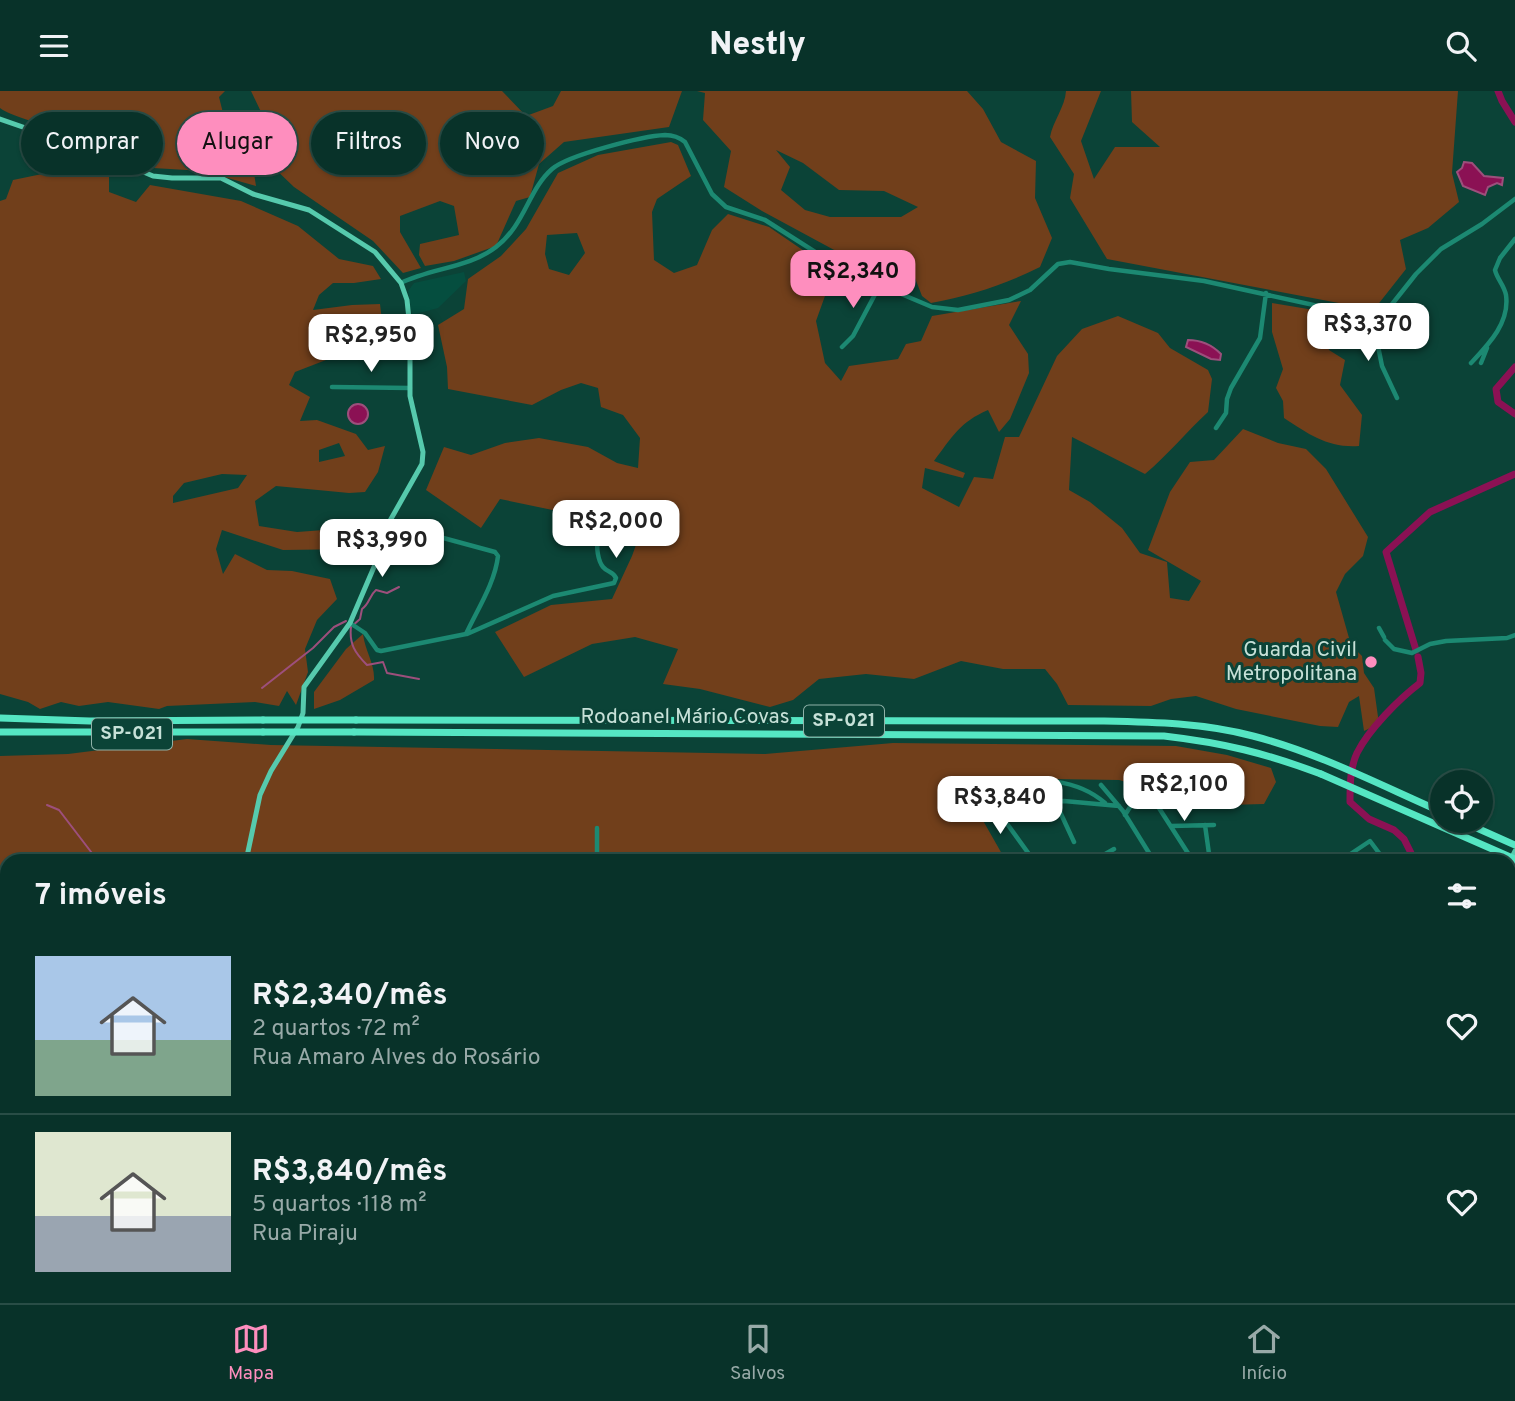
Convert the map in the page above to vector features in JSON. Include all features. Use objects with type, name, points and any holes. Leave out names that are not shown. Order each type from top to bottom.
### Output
[{"type":"highway","name":"Rodoanel Mário Covas","points":[[0,718],[90,721],[1148,721],[1216,728],[1252,736],[1327,761],[1430,807]]},
{"type":"highway","name":"Rodoanel Mário Covas","points":[[0,732],[1152,735],[1217,742],[1249,749],[1321,774],[1499,854]]},
{"type":"highway","points":[[1488,833],[1515,845]]},
{"type":"main road","points":[[0,119],[40,133],[79,154],[120,162],[157,177],[221,178],[253,194],[295,205],[321,217],[364,244],[384,261],[401,283],[410,317],[410,388],[423,461],[388,523],[377,560],[350,623],[304,687],[302,715],[298,727],[271,771],[260,795],[247,854]]},
{"type":"street","points":[[401,283],[421,274],[469,260],[496,247],[514,231],[542,182],[551,170],[560,164],[616,146],[667,135],[685,142],[712,194],[723,204],[765,221],[832,264],[924,305],[951,310],[998,303],[1016,297],[1032,288],[1059,264],[1072,262],[1184,277],[1372,316],[1393,305],[1413,277],[1441,249],[1482,224],[1515,199]]},
{"type":"street","points":[[1481,363],[1499,327],[1506,303],[1504,287],[1496,274],[1496,267],[1515,239]]},
{"type":"street","points":[[842,347],[853,336],[880,285]]},
{"type":"street","points":[[1216,428],[1226,413],[1231,388],[1260,338],[1266,293]]},
{"type":"street","points":[[1372,316],[1382,366],[1397,398]]},
{"type":"street","points":[[1471,363],[1489,344]]},
{"type":"street","points":[[332,387],[410,388]]},
{"type":"street","points":[[388,523],[497,553],[491,580],[466,634]]},
{"type":"street","points":[[350,623],[365,633],[377,650],[381,651],[466,634],[553,596],[614,583],[614,574],[602,565],[596,547],[598,540]]},
{"type":"street","points":[[1379,628],[1394,649],[1412,653],[1437,642],[1507,638],[1515,635]]},
{"type":"street","points":[[995,805],[995,795],[1000,788],[1039,781],[1082,788],[1105,803]]},
{"type":"street","points":[[1101,785],[1119,806],[1150,854]]},
{"type":"street","points":[[1125,815],[1139,793],[1146,792],[1154,799],[1189,854]]},
{"type":"street","points":[[987,796],[1029,854]]},
{"type":"street","points":[[995,805],[1055,801],[1119,806]]},
{"type":"street","points":[[1055,801],[1074,842]]},
{"type":"street","points":[[1205,825],[1209,854]]},
{"type":"street","points":[[1171,826],[1214,825]]},
{"type":"street","points":[[597,828],[597,854]]},
{"type":"street","points":[[1350,854],[1370,841],[1380,854]]},
{"type":"street","points":[[1105,854],[1114,849]]},
{"type":"shaded area","points":[[0,91],[225,91],[219,97],[223,112],[177,112],[177,169],[163,169],[163,112],[21,112],[21,117],[0,108]]},
{"type":"shaded area","points":[[251,91],[502,91],[522,112],[440,112],[440,175],[536,175],[530,197],[516,201],[496,246],[454,261],[425,266],[419,255],[420,244],[459,235],[454,206],[440,201],[400,216],[400,232],[421,268],[403,273],[373,241],[294,187],[282,175],[297,175],[297,112],[261,112]]},
{"type":"shaded area","points":[[561,91],[682,91],[669,127],[564,142],[544,160],[544,112],[537,112],[553,106]]},
{"type":"shaded area","points":[[697,91],[967,91],[983,109],[1001,142],[1036,161],[1035,198],[1052,238],[1040,267],[987,289],[931,303],[922,296],[915,278],[886,278],[762,211],[724,187],[731,151],[703,120],[705,93]],"holes":[[[776,150],[803,163],[839,190],[884,191],[918,207],[901,217],[830,217],[805,210],[781,190],[790,167]]]},
{"type":"shaded area","points":[[1066,91],[1101,91],[1081,141],[1094,179],[1115,147],[1160,147],[1132,122],[1131,91],[1458,91],[1452,173],[1459,202],[1428,228],[1400,240],[1406,269],[1376,307],[1344,304],[1107,259],[1070,198],[1074,174],[1050,137]]},
{"type":"shaded area","points":[[671,142],[678,145],[691,176],[657,199],[652,212],[654,260],[674,273],[697,265],[712,230],[728,214],[769,227],[832,270],[816,321],[825,363],[841,381],[849,366],[898,359],[906,344],[921,341],[932,316],[1021,301],[1009,325],[1028,354],[1029,373],[1010,419],[999,432],[988,410],[963,425],[952,437],[934,461],[965,473],[963,478],[925,468],[922,488],[959,507],[974,477],[993,479],[1005,437],[1019,437],[1057,356],[1082,329],[1118,316],[1158,333],[1170,348],[1208,370],[1212,379],[1208,412],[1145,474],[1072,437],[1069,490],[1090,502],[1122,528],[1140,553],[1167,562],[1170,598],[1189,601],[1201,581],[1148,550],[1170,492],[1190,462],[1214,460],[1243,429],[1278,443],[1306,449],[1326,469],[1368,537],[1363,556],[1345,574],[1336,592],[1351,645],[1362,656],[1364,673],[1374,688],[1379,724],[1364,731],[1359,696],[1349,702],[1338,727],[1320,726],[1236,709],[1196,696],[1171,699],[1151,706],[1068,705],[1045,669],[1003,669],[961,661],[914,679],[866,674],[819,679],[793,700],[770,707],[700,689],[663,684],[678,649],[635,637],[592,644],[524,677],[495,632],[551,605],[612,599],[646,517],[614,512],[562,512],[500,499],[481,528],[426,490],[444,447],[471,455],[505,443],[539,438],[588,447],[617,463],[638,468],[640,438],[623,415],[601,407],[598,388],[581,383],[532,405],[448,389],[447,367],[438,325],[464,309],[468,279],[501,256],[526,229],[558,173],[598,155]],"holes":[[[577,233],[585,253],[569,275],[549,269],[545,254],[547,235]]]},
{"type":"shaded area","points":[[1464,162],[1472,163],[1484,176],[1503,178],[1502,185],[1497,183],[1488,187],[1485,195],[1463,186],[1457,172]]},
{"type":"shaded area","points":[[37,175],[105,175],[109,176],[109,192],[136,202],[150,185],[241,201],[298,226],[339,259],[373,266],[381,279],[333,283],[319,295],[313,310],[380,304],[382,321],[377,345],[353,334],[347,358],[326,360],[295,372],[289,385],[310,397],[300,421],[317,420],[356,434],[368,450],[385,446],[378,472],[365,492],[276,486],[255,501],[259,526],[297,532],[365,527],[356,549],[283,550],[222,530],[216,549],[223,574],[235,554],[267,570],[292,571],[330,579],[337,599],[317,620],[305,649],[308,672],[296,705],[287,691],[279,706],[255,702],[167,706],[159,709],[108,702],[79,706],[61,702],[40,709],[28,702],[0,694],[0,201],[6,199],[13,180]],"holes":[[[339,443],[345,456],[319,462],[319,450]],[[222,474],[247,475],[238,488],[173,503],[173,496],[184,483]]]},
{"type":"shaded area","points":[[217,175],[254,175],[256,186]]},
{"type":"shaded area","points":[[464,272],[466,281],[438,308],[412,315],[408,291],[414,283]]},
{"type":"shaded area","points":[[1272,303],[1320,311],[1320,321],[1329,350],[1345,360],[1340,385],[1362,415],[1359,446],[1329,443],[1284,418],[1283,401],[1276,388],[1283,369],[1272,332]]},
{"type":"shaded area","points":[[1188,340],[1210,346],[1221,354],[1220,360],[1211,359],[1186,347]]},
{"type":"shaded area","points":[[358,404],[365,407],[368,414],[365,421],[358,424],[351,421],[348,414],[351,407]]},
{"type":"shaded area","points":[[363,634],[374,680],[340,700],[314,709],[314,692],[346,649]]},
{"type":"shaded area","points":[[187,739],[271,745],[765,754],[893,743],[1176,746],[1227,755],[1271,768],[1276,782],[1264,804],[1227,805],[1169,794],[1119,780],[986,778],[977,810],[1002,854],[0,854],[0,756],[68,754]]},
{"type":"waterway","points":[[1498,91],[1515,122]]},
{"type":"waterway","points":[[1515,367],[1496,389],[1498,402],[1515,414]]},
{"type":"waterway","points":[[1416,650],[1386,552],[1430,512],[1515,474]]},
{"type":"waterway","points":[[399,587],[387,593],[376,590],[374,592],[362,609],[360,619],[351,627],[352,643],[367,665],[383,662],[387,673],[419,679]]},
{"type":"waterway","points":[[262,688],[313,648],[334,627],[346,621]]},
{"type":"waterway","points":[[1412,854],[1404,839],[1394,830],[1369,819],[1350,802],[1350,796],[1353,765],[1362,744],[1385,715],[1420,683],[1418,657]]},
{"type":"waterway","points":[[47,805],[59,810],[93,854]]},
{"type":"place","name":"Guarda Civil Metropolitana","points":[[1371,662]]}]
